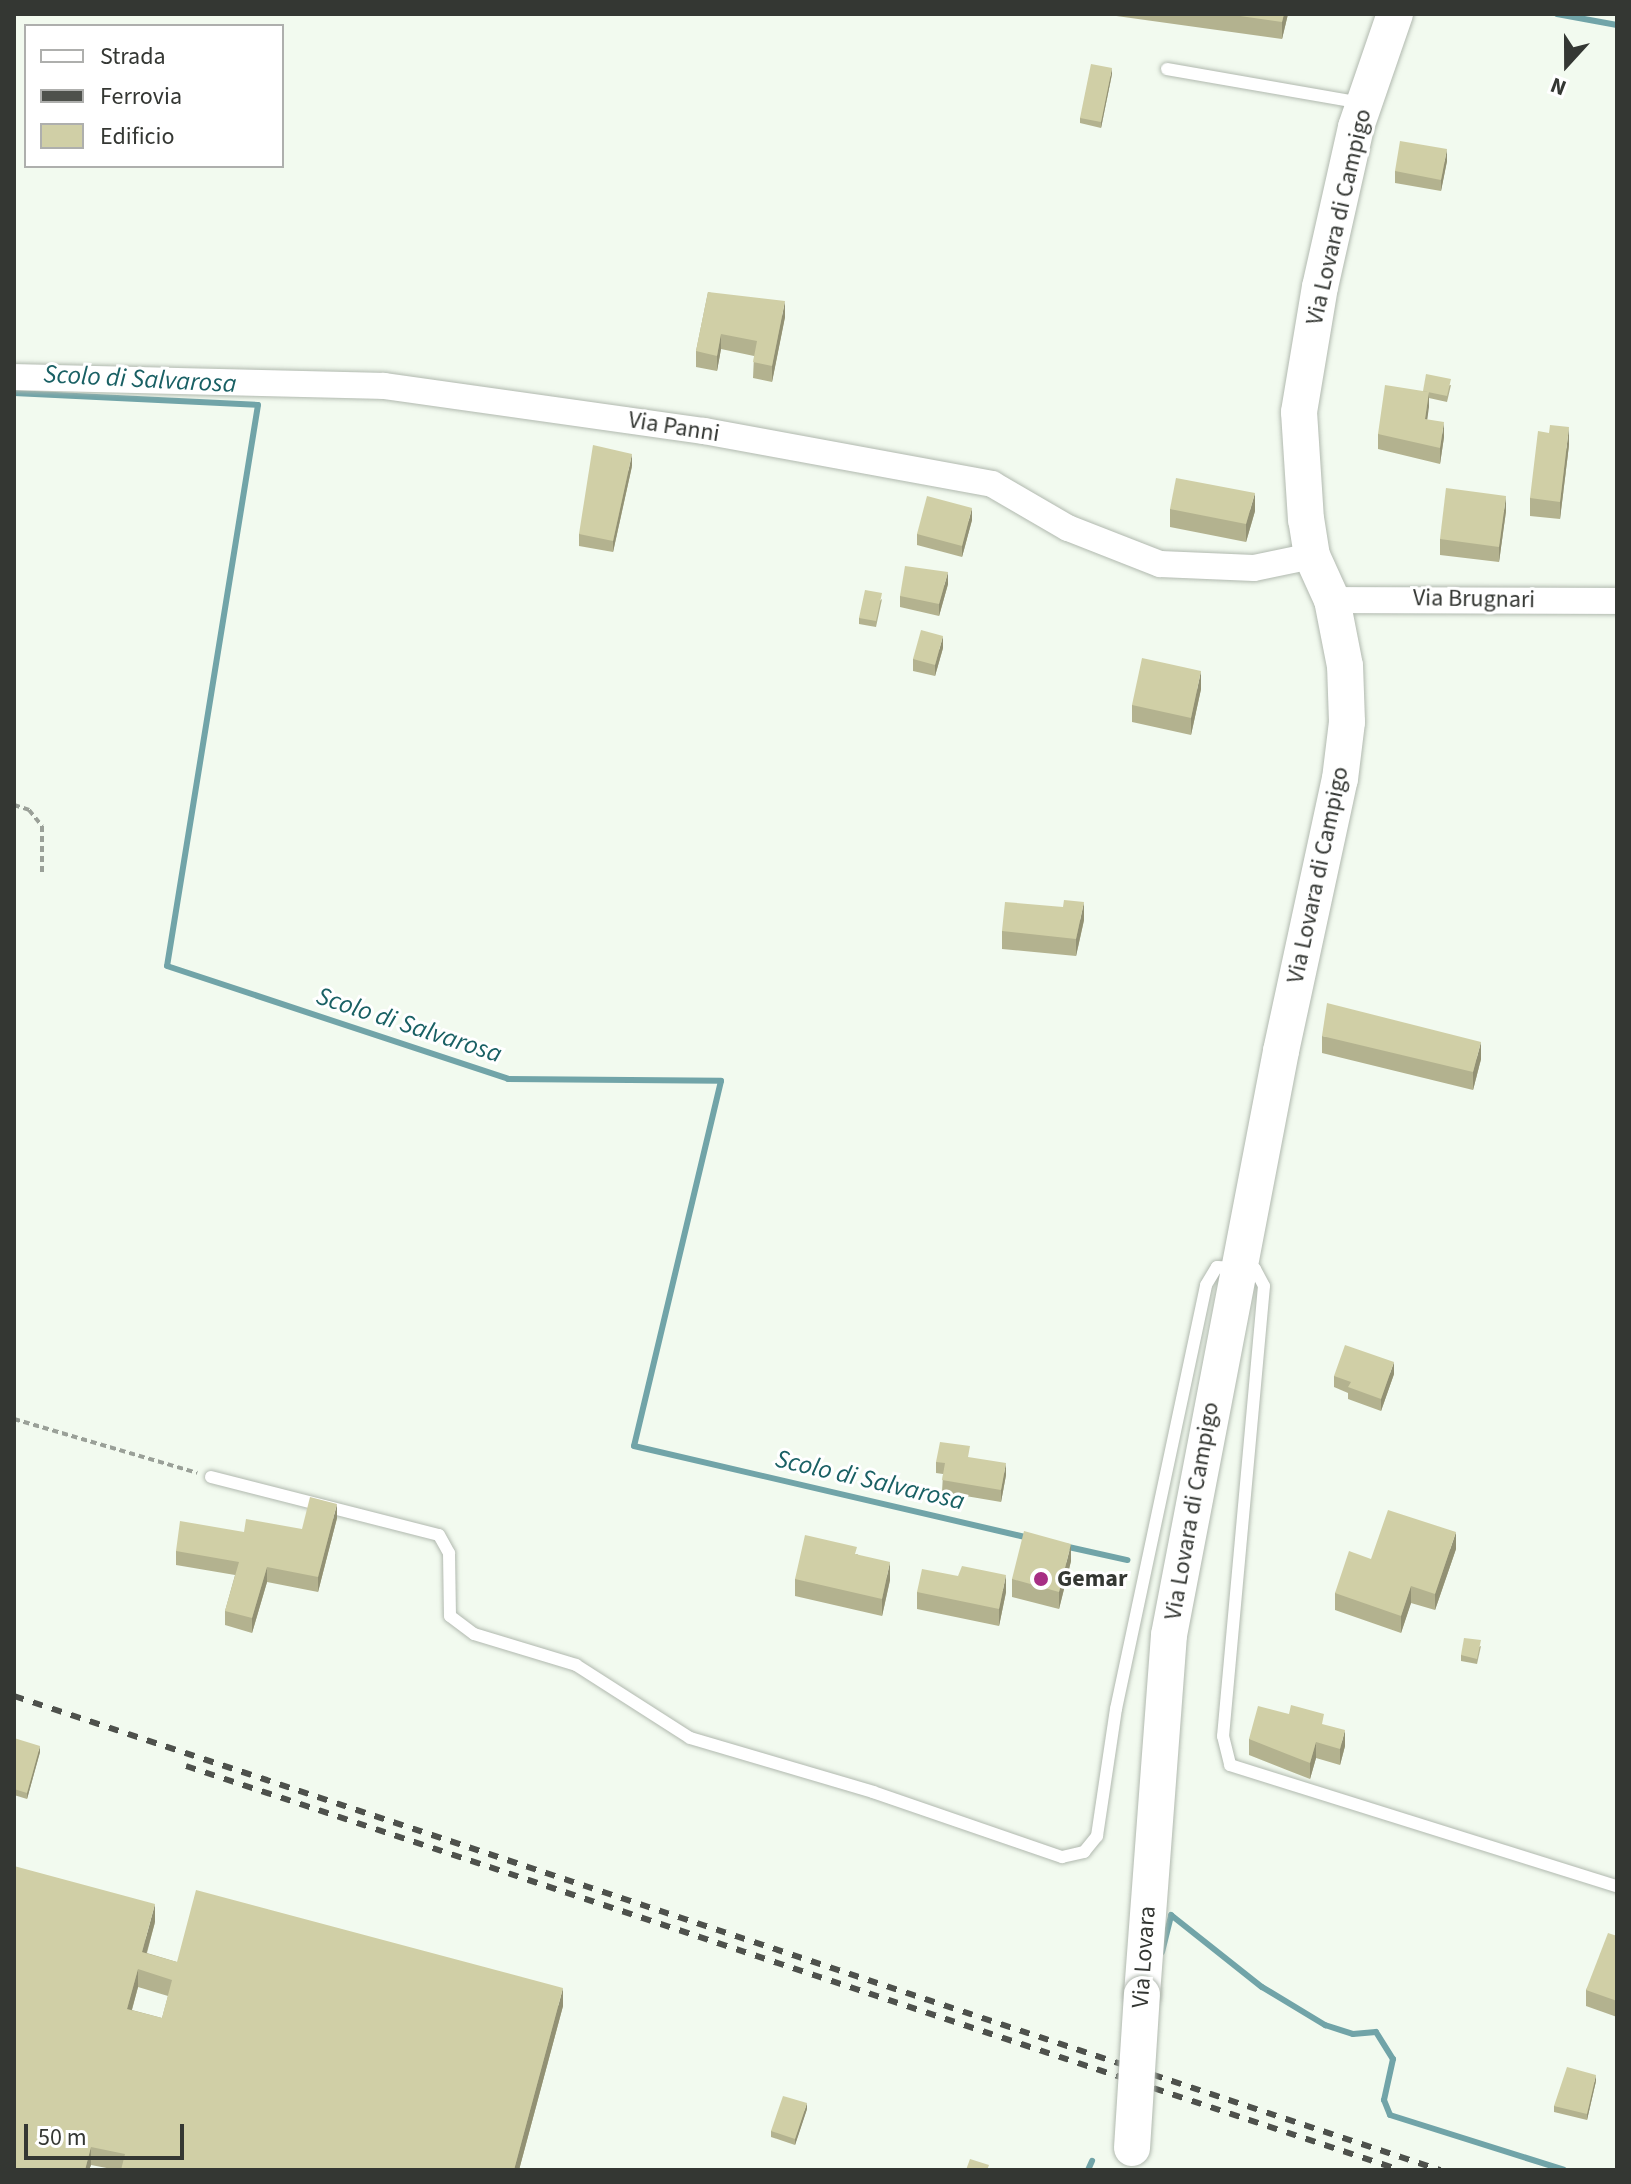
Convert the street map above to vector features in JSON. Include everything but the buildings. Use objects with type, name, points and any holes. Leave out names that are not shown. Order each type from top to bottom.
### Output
[{"type":"street","name":"Via Lovara di Campigo","points":[[1157,1743],[1171,1621],[1238,1265],[1340,779],[1347,722],[1345,666],[1332,600],[1312,556],[1299,460],[1299,412],[1320,287],[1364,104],[1395,14]]},
{"type":"street","name":"Via Panni","points":[[14,377],[384,386],[704,431],[992,484],[1068,528],[1160,564],[1254,568],[1312,556]]},
{"type":"street","name":"Via Brugnari","points":[[1332,600],[1617,601]]},
{"type":"street","name":"Via Lovara","points":[[1131,2159],[1157,1743]]},
{"type":"lane","points":[[1167,69],[1364,104]]},
{"type":"lane","points":[[211,1477],[439,1535],[449,1553],[450,1616],[474,1634],[576,1665],[690,1738],[873,1792],[1062,1857],[1084,1852],[1097,1836],[1116,1709],[1206,1285],[1217,1267],[1238,1265],[1255,1269],[1264,1286],[1223,1736],[1230,1765],[1617,1886]]},
{"type":"path","points":[[14,805],[29,810],[42,826],[42,872]]},
{"type":"path","points":[[14,1419],[211,1477]]},
{"type":"waterway","points":[[1557,14],[1617,25]]},
{"type":"waterway","name":"Scolo di Salvarosa","points":[[14,393],[258,405],[167,966],[508,1079],[721,1081],[634,1446],[1030,1538]]},
{"type":"waterway","name":"Scolo di Salvarosa","points":[[1064,1546],[1127,1560]]},
{"type":"waterway","name":"Scolo di Salvarosa","points":[[1162,1952],[1171,1915],[1262,1987],[1325,2025],[1353,2034],[1376,2032],[1393,2059],[1384,2100],[1390,2115],[1564,2170]]},
{"type":"waterway","points":[[1088,2170],[1092,2161]]},
{"type":"railway","points":[[14,1696],[1440,2170]]},
{"type":"railway","points":[[186,1766],[1400,2170]]},
{"type":"place","name":"Gemar","points":[[1041,1579]]}]
